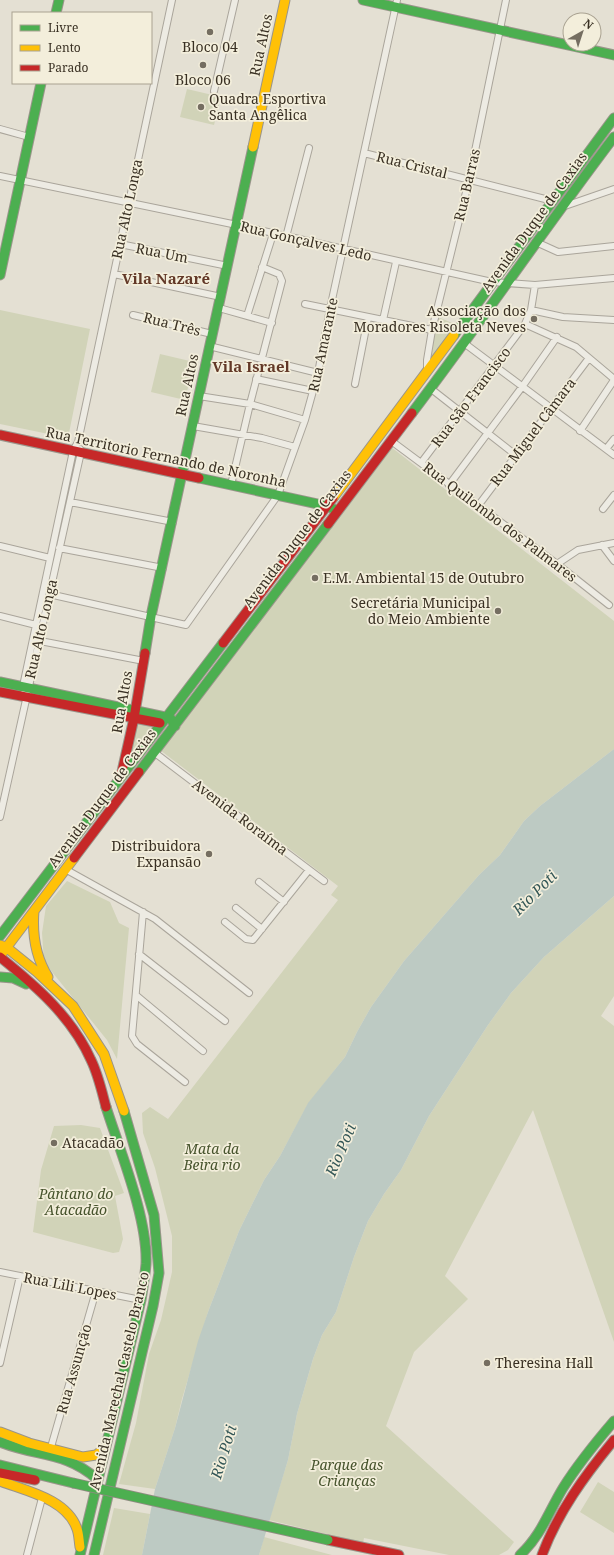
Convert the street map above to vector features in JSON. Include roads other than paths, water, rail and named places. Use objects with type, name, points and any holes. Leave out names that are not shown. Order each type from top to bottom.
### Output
[{"type":"main road","points":[[56,12],[59,0]]},
{"type":"main road","name":"Rua Altos","points":[[121,776],[135,714],[152,616],[209,346],[222,297],[285,0]]},
{"type":"main road","points":[[363,0],[394,2],[614,55]]},
{"type":"main road","points":[[501,27],[562,38]]},
{"type":"main road","points":[[602,47],[614,50]]},
{"type":"main road","points":[[0,275],[41,84]]},
{"type":"main road","name":"Avenida Duque de Caxias","points":[[0,936],[327,506],[614,118]]},
{"type":"main road","name":"Avenida Duque de Caxias","points":[[0,956],[3,946],[34,911],[155,753],[336,510],[464,343],[560,208],[614,137]]},
{"type":"main road","name":"Rua Territorio Fernando de Noronha","points":[[0,435],[278,495],[327,506],[336,510]]},
{"type":"main road","points":[[0,682],[135,714],[163,720],[171,719],[174,726]]},
{"type":"main road","points":[[0,692],[26,698],[135,714]]},
{"type":"main road","points":[[34,911],[32,930],[35,950],[39,962],[56,989]]},
{"type":"main road","name":"Avenida Marechal Castelo Branco","points":[[3,946],[56,989],[82,1018],[104,1054],[123,1109],[150,1198],[157,1235],[159,1273],[153,1306],[124,1423],[94,1555]]},
{"type":"main road","name":"Avenida Marechal Castelo Branco","points":[[0,956],[47,997],[78,1034],[99,1081],[136,1201],[144,1234],[146,1262],[141,1300],[80,1554]]},
{"type":"main road","points":[[0,977],[13,978],[47,997]]},
{"type":"main road","points":[[112,1420],[124,1423]]},
{"type":"main road","points":[[520,1555],[531,1545],[543,1530],[562,1489],[614,1421]]},
{"type":"main road","points":[[0,1432],[29,1442],[84,1457],[96,1455],[105,1448]]},
{"type":"main road","points":[[542,1555],[550,1534],[586,1476],[614,1440]]},
{"type":"main road","points":[[0,1442],[33,1452],[66,1459],[77,1464],[98,1479]]},
{"type":"main road","points":[[0,1465],[73,1486]]},
{"type":"main road","points":[[0,1473],[73,1486],[328,1542],[399,1555]]},
{"type":"main road","points":[[0,1481],[56,1504],[71,1518],[77,1527],[80,1554]]},
{"type":"main road","points":[[548,1555],[558,1523]]},
{"type":"main road","points":[[328,1542],[368,1555]]},
{"type":"street","name":"Rua Alto Longa","points":[[26,687],[70,502],[78,442],[172,0]]},
{"type":"street","points":[[214,91],[235,0]]},
{"type":"street","name":"Rua Barras","points":[[427,370],[427,360],[432,330],[445,272],[469,180],[506,0]]},
{"type":"street","name":"Rua Amarante","points":[[49,594],[152,616],[183,625],[190,622],[278,495],[305,420],[318,373],[394,2]]},
{"type":"street","points":[[0,129],[29,137]]},
{"type":"street","points":[[286,237],[309,148]]},
{"type":"street","name":"Rua Cristal","points":[[364,153],[553,201]]},
{"type":"street","name":"Rua Gonçalves Ledo","points":[[0,176],[237,225],[342,250],[492,282],[535,285],[614,278]]},
{"type":"street","points":[[560,208],[614,189]]},
{"type":"street","points":[[247,316],[273,234]]},
{"type":"street","points":[[536,242],[558,252],[614,246]]},
{"type":"street","name":"Rua Um","points":[[120,244],[228,266]]},
{"type":"street","points":[[382,320],[396,262]]},
{"type":"street","points":[[232,485],[242,434],[261,359],[272,323],[281,278],[279,274],[262,267]]},
{"type":"street","points":[[114,274],[222,297]]},
{"type":"street","name":"Rua São Francisco","points":[[421,463],[525,324],[531,310],[535,285]]},
{"type":"street","points":[[305,304],[432,330]]},
{"type":"street","points":[[219,308],[272,323]]},
{"type":"street","points":[[531,310],[563,317],[614,320]]},
{"type":"street","name":"Rua Três","points":[[133,315],[212,334]]},
{"type":"street","points":[[355,384],[368,318]]},
{"type":"street","points":[[525,324],[557,337],[576,347],[614,380],[580,431]]},
{"type":"street","points":[[449,485],[522,387],[557,337]]},
{"type":"street","points":[[464,343],[614,455]]},
{"type":"street","points":[[209,346],[318,373]]},
{"type":"street","name":"Rua Miguel Câmara","points":[[478,506],[589,358]]},
{"type":"street","points":[[256,379],[313,391]]},
{"type":"street","points":[[430,388],[517,456]]},
{"type":"street","points":[[199,396],[250,404],[305,420]]},
{"type":"street","points":[[193,426],[242,434],[295,447]]},
{"type":"street","points":[[606,449],[614,439]]},
{"type":"street","name":"Rua Quilombo dos Palmares","points":[[390,440],[557,564],[609,605]]},
{"type":"street","name":"Rua Alto Longa","points":[[36,640],[36,625],[50,558],[77,452]]},
{"type":"street","points":[[603,509],[614,495]]},
{"type":"street","points":[[70,502],[173,522]]},
{"type":"street","points":[[557,564],[578,550],[602,544],[614,543]]},
{"type":"street","points":[[602,544],[614,561]]},
{"type":"street","points":[[0,546],[50,558]]},
{"type":"street","points":[[59,548],[163,568]]},
{"type":"street","points":[[0,616],[36,625]]},
{"type":"street","points":[[36,640],[144,661]]},
{"type":"street","points":[[26,687],[26,698]]},
{"type":"street","name":"Rua Alto Longa","points":[[0,817],[3,789],[26,698]]},
{"type":"street","name":"Avenida Roraíma","points":[[155,753],[324,881]]},
{"type":"street","points":[[65,870],[143,912],[162,924],[249,994]]},
{"type":"street","points":[[225,922],[248,940],[253,940],[309,870]]},
{"type":"street","points":[[259,882],[284,902]]},
{"type":"street","points":[[236,908],[262,929]]},
{"type":"street","points":[[143,912],[137,996],[132,1036],[134,1040],[185,1082]]},
{"type":"street","points":[[139,954],[225,1021]]},
{"type":"street","points":[[137,996],[203,1051]]},
{"type":"street","name":"Rua Lili Lopes","points":[[0,1272],[141,1300]]},
{"type":"street","points":[[0,1363],[20,1276]]},
{"type":"street","name":"Rua Assunção","points":[[51,1447],[96,1291]]},
{"type":"street","points":[[27,1555],[42,1498]]},
{"type":"water","name":"Rio Poti","points":[[614,749],[614,896],[544,957],[511,993],[488,1025],[429,1116],[401,1170],[384,1194],[368,1221],[354,1257],[336,1312],[322,1335],[313,1359],[297,1414],[288,1460],[259,1555],[142,1555],[155,1489],[175,1428],[198,1341],[208,1312],[239,1231],[264,1180],[280,1156],[308,1103],[345,1057],[371,1007],[404,961],[479,875],[500,855],[524,821],[540,806]]},
{"type":"place","name":"Bloco 04","points":[[210,32]]},
{"type":"place","name":"Bloco 06","points":[[203,65]]},
{"type":"place","name":"Quadra Esportiva Santa Angêlica","points":[[201,107]]},
{"type":"place","name":"Associação dos Moradores Risoleta Neves","points":[[534,319]]},
{"type":"place","name":"E.M. Ambiental 15 de Outubro","points":[[315,578]]},
{"type":"place","name":"Secretária Municipal do Meio Ambiente","points":[[498,611]]},
{"type":"place","name":"Distribuidora Expansão","points":[[209,854]]},
{"type":"place","name":"Atacadão","points":[[54,1143]]},
{"type":"place","name":"Theresina Hall","points":[[487,1363]]},
{"type":"district","name":"Vila Nazaré","points":[[166,279]]},
{"type":"district","name":"Vila Israel","points":[[251,367]]},
{"type":"park label","name":"Mata da Beira rio","points":[[212,1158]]},
{"type":"park label","name":"Pântano do Atacadão","points":[[76,1202]]},
{"type":"park label","name":"Parque das Crianças","points":[[347,1474]]}]
